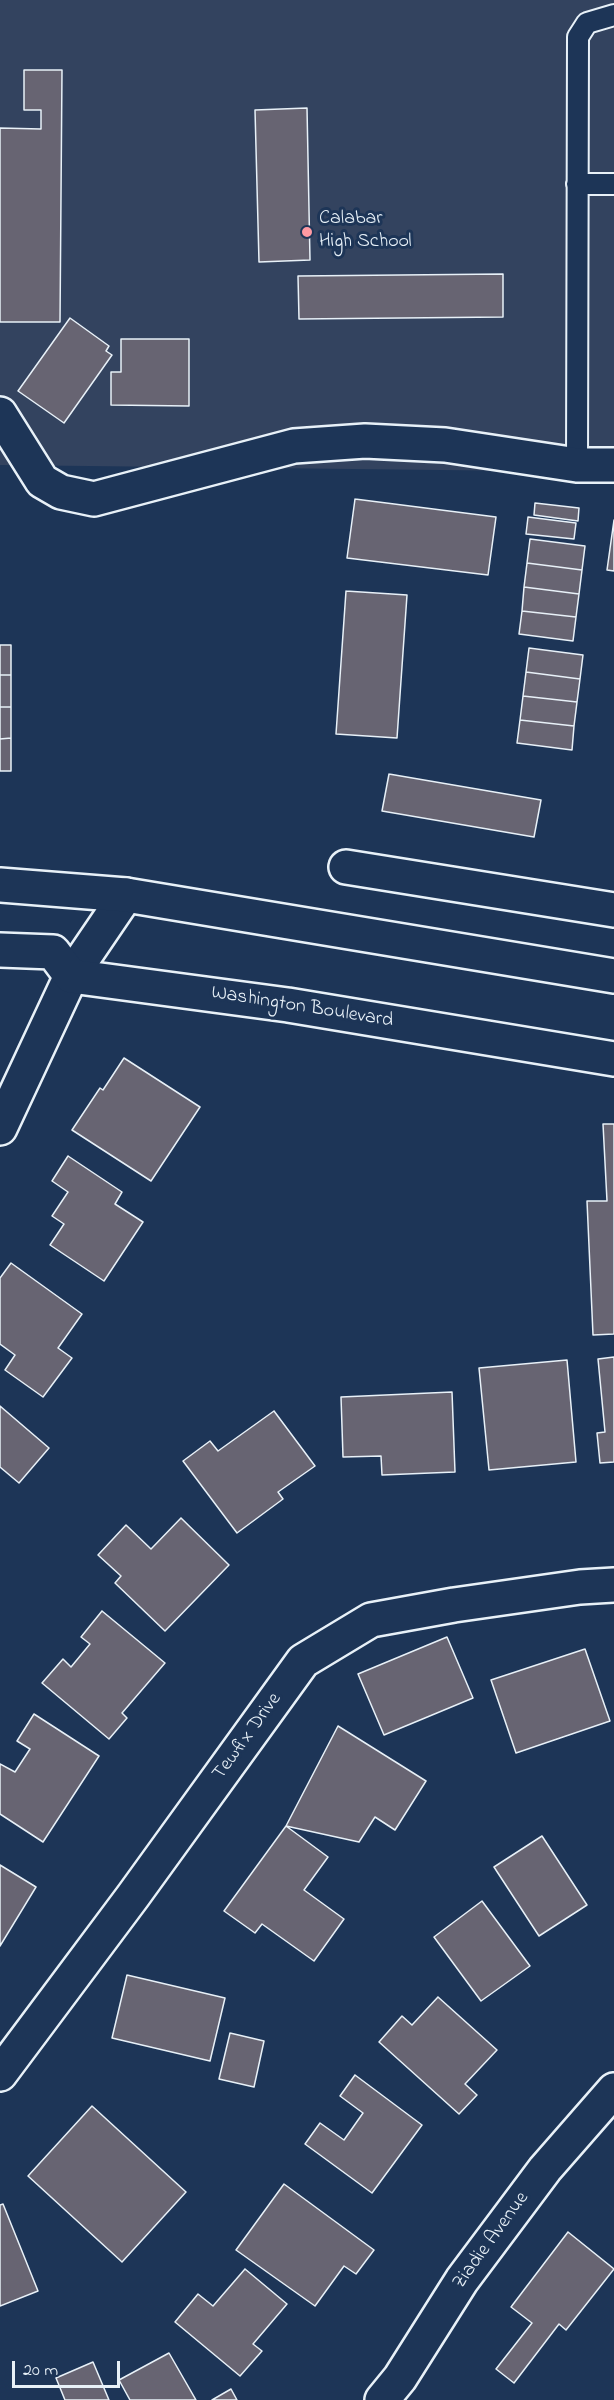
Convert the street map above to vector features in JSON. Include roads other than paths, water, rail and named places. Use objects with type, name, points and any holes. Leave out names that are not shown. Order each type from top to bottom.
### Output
[{"type":"main road","points":[[0,414],[42,481],[61,492],[94,499],[294,446],[318,444],[364,441],[444,445],[577,465],[614,465]]},
{"type":"main road","points":[[346,867],[614,910]]},
{"type":"main road","points":[[0,885],[126,895],[614,976]]},
{"type":"main road","points":[[0,1128],[71,976],[126,895]]},
{"type":"main road","points":[[0,950],[53,952],[71,976]]},
{"type":"main road","name":"Washington Boulevard","points":[[71,976],[288,1005],[614,1059]]},
{"type":"main road","name":"Tewfix Drive","points":[[0,2074],[133,1896],[303,1661],[371,1620],[557,1590],[614,1585]]},
{"type":"main road","name":"Ziadie Avenue","points":[[396,2393],[469,2271],[545,2169],[614,2090]]},
{"type":"lane","points":[[577,465],[578,38],[587,23],[614,15]]},
{"type":"lane","points":[[577,184],[614,184]]},
{"type":"place","name":"Calabar High School","points":[[307,232]]}]
